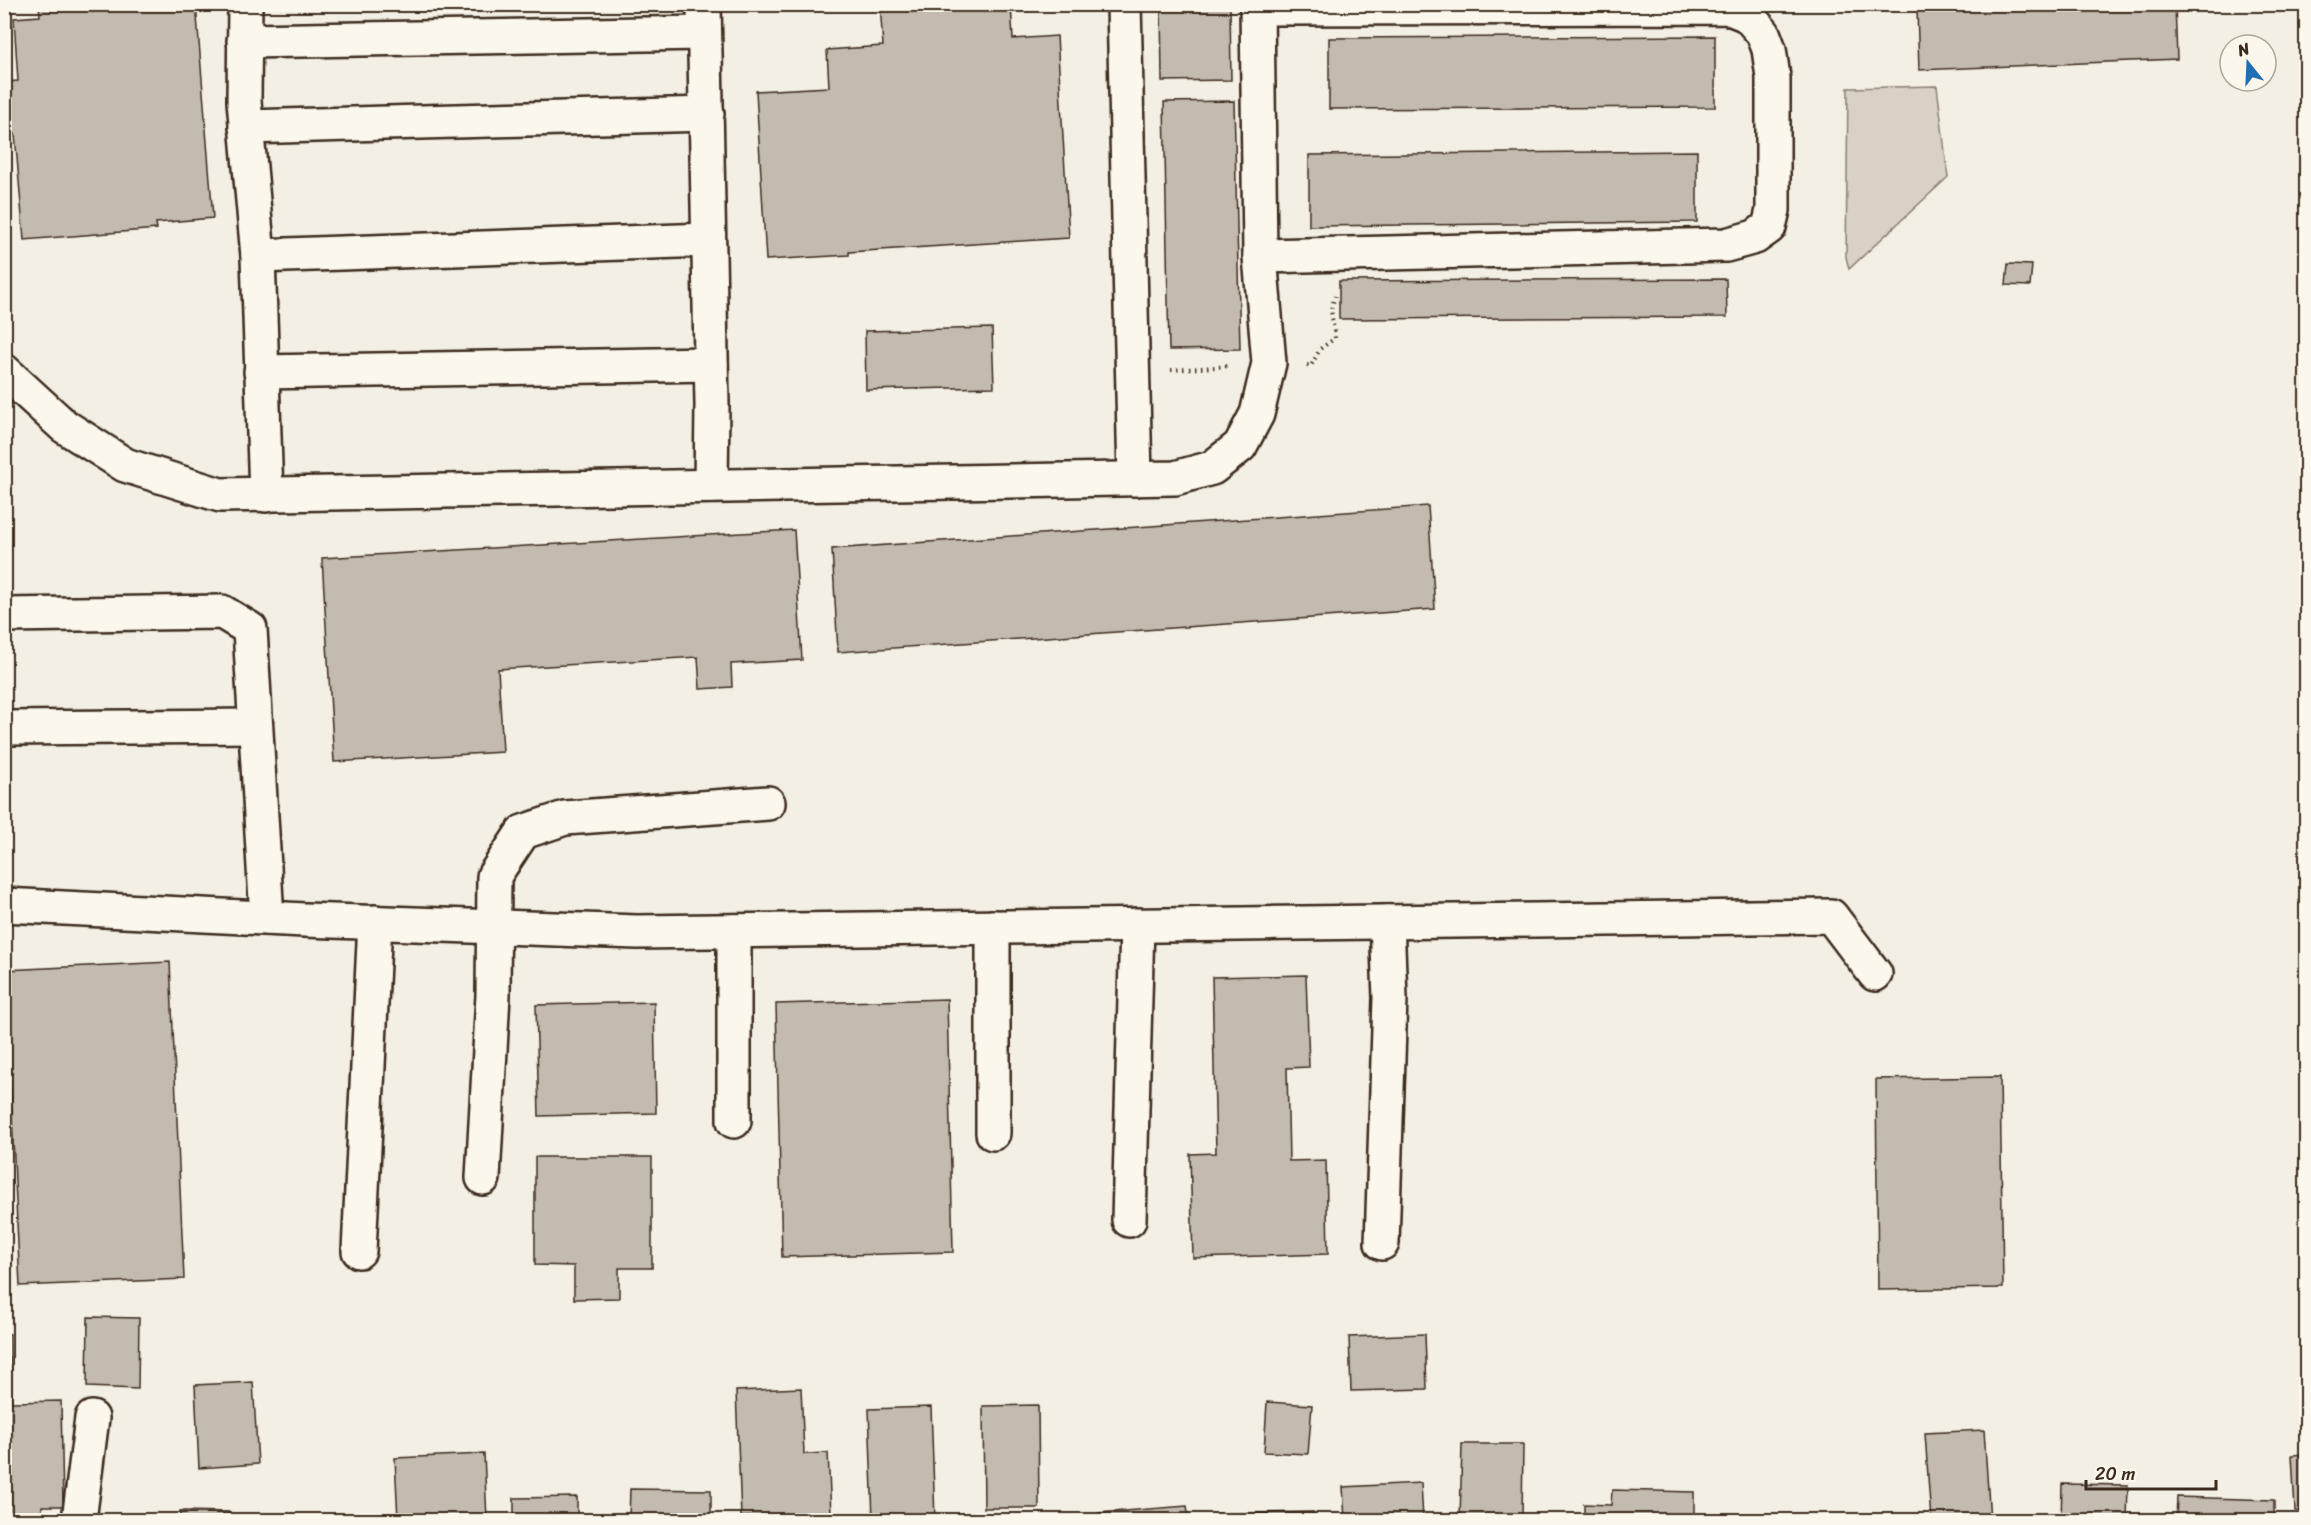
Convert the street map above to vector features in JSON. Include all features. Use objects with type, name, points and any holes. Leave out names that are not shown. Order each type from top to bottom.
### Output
[{"type":"street","points":[[245,4],[244,101],[258,256],[266,495]]},
{"type":"street","points":[[1124,4],[1135,479]]},
{"type":"street","points":[[4,371],[64,426],[125,465],[220,495],[1175,478],[1212,468],[1240,446],[1257,414],[1269,363],[1260,256],[1257,6],[1727,7],[1747,15],[1763,33],[1769,49],[1773,77],[1773,210],[1769,228],[1755,237],[1726,244],[1260,256]]},
{"type":"street","points":[[244,41],[704,19],[711,364],[711,486]]},
{"type":"street","points":[[246,127],[706,114]]},
{"type":"street","points":[[258,256],[708,240]]},
{"type":"street","points":[[261,372],[711,364]]},
{"type":"street","points":[[4,615],[222,612],[250,628],[267,918]]},
{"type":"street","points":[[4,728],[255,726]]},
{"type":"street","points":[[483,1178],[495,926],[494,876],[523,832],[565,818],[768,804]]},
{"type":"street","points":[[4,905],[637,932],[1831,916],[1875,974]]},
{"type":"street","points":[[359,1251],[375,922]]},
{"type":"street","points":[[1382,1243],[1390,998],[1387,922]]},
{"type":"street","points":[[1129,1220],[1137,925]]},
{"type":"street","points":[[993,927],[993,1133]]},
{"type":"street","points":[[734,931],[734,1121]]},
{"type":"street","points":[[79,1521],[93,1418]]},
{"type":"path","points":[[1300,363],[1311,366],[1320,349],[1335,338],[1331,310],[1335,296]]},
{"type":"path","points":[[1166,371],[1240,365]]},
{"type":"shaded area","points":[[1937,86],[1948,177],[1849,269],[1846,257],[1848,88]]},
{"type":"building","points":[[39,4],[196,4],[213,218],[156,223],[157,229],[24,240],[15,134],[4,135],[4,82],[18,81],[14,18],[40,16]]},
{"type":"building","points":[[880,4],[1011,4],[1013,39],[1057,36],[1069,238],[849,252],[849,255],[766,260],[756,91],[829,87],[827,50],[883,46]]},
{"type":"building","points":[[1161,4],[1230,4],[1231,80],[1162,81]]},
{"type":"building","points":[[1850,4],[2175,4],[2177,59],[1919,70],[1917,9],[1850,11]]},
{"type":"building","points":[[1715,36],[1715,107],[1329,109],[1329,38]]},
{"type":"building","points":[[1234,101],[1240,349],[1169,350],[1164,102]]},
{"type":"building","points":[[1697,151],[1697,222],[1309,226],[1309,155]]},
{"type":"building","points":[[2008,264],[2032,265],[2030,286],[2006,285]]},
{"type":"building","points":[[1726,279],[1727,317],[1339,319],[1339,281]]},
{"type":"building","points":[[992,328],[994,387],[866,390],[865,331]]},
{"type":"building","points":[[1428,506],[1435,609],[838,652],[832,549]]},
{"type":"building","points":[[794,530],[802,660],[731,664],[732,687],[700,689],[698,657],[498,669],[503,752],[334,762],[322,558]]},
{"type":"building","points":[[170,962],[184,1279],[20,1286],[5,970]]},
{"type":"building","points":[[1306,975],[1309,1067],[1287,1068],[1289,1161],[1326,1160],[1328,1254],[1193,1258],[1190,1154],[1216,1153],[1212,977]]},
{"type":"building","points":[[947,999],[953,1252],[782,1257],[776,1004]]},
{"type":"building","points":[[654,1002],[656,1113],[539,1116],[536,1005]]},
{"type":"building","points":[[2000,1077],[2003,1288],[1878,1290],[1876,1079]]},
{"type":"building","points":[[535,1157],[652,1157],[652,1268],[619,1268],[619,1298],[574,1299],[574,1266],[535,1265]]},
{"type":"building","points":[[88,1317],[139,1318],[138,1389],[87,1387]]},
{"type":"building","points":[[10,1334],[11,1402],[61,1401],[63,1506],[42,1506],[42,1520],[4,1520],[4,1335]]},
{"type":"building","points":[[1425,1334],[1427,1389],[1351,1391],[1349,1337]]},
{"type":"building","points":[[253,1382],[258,1464],[199,1468],[195,1385]]},
{"type":"building","points":[[801,1388],[804,1454],[828,1453],[831,1513],[741,1517],[736,1391]]},
{"type":"building","points":[[1267,1402],[1312,1405],[1308,1454],[1264,1452]]},
{"type":"building","points":[[1038,1405],[1039,1508],[984,1508],[983,1406]]},
{"type":"building","points":[[931,1407],[935,1520],[873,1520],[869,1409]]},
{"type":"building","points":[[1984,1430],[1990,1520],[1931,1520],[1925,1433]]},
{"type":"building","points":[[1462,1444],[1523,1444],[1522,1520],[1460,1520]]},
{"type":"building","points":[[484,1454],[487,1520],[398,1520],[395,1458]]},
{"type":"building","points":[[2306,1454],[2306,1511],[2295,1511],[2292,1455]]},
{"type":"building","points":[[1421,1483],[1423,1520],[1345,1520],[1343,1487]]},
{"type":"building","points":[[2062,1484],[2128,1485],[2127,1520],[2061,1520]]},
{"type":"building","points":[[630,1489],[711,1490],[711,1520],[629,1520]]},
{"type":"building","points":[[1612,1490],[1694,1492],[1694,1520],[1584,1520],[1584,1504],[1611,1505]]},
{"type":"building","points":[[577,1497],[577,1520],[514,1520],[514,1498]]},
{"type":"building","points":[[2177,1497],[2274,1500],[2274,1520],[2176,1520]]},
{"type":"building","points":[[1187,1506],[1189,1520],[1100,1520],[1099,1513]]},
{"type":"building","points":[[180,1511],[230,1512],[229,1520],[180,1520]]},
{"type":"building","points":[[1313,1512],[1313,1520],[1216,1520],[1216,1514]]},
{"type":"building","points":[[271,1515],[348,1516],[347,1520],[271,1520]]}]
